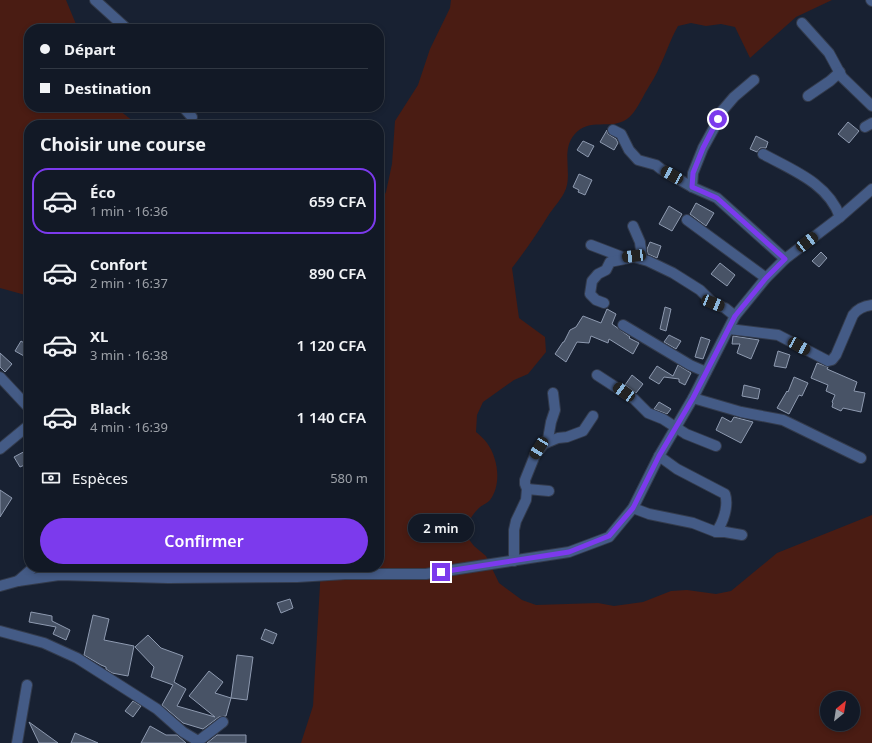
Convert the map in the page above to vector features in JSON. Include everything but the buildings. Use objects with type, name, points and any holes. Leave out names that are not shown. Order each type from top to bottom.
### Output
[{"type":"street","points":[[95,0],[121,24]]},
{"type":"street","points":[[802,23],[829,53],[842,77],[872,106]]},
{"type":"street","points":[[808,96],[840,72]]},
{"type":"street","points":[[692,187],[693,173],[703,148],[722,111],[734,97],[754,80]]},
{"type":"street","points":[[188,112],[192,117]]},
{"type":"street","points":[[613,130],[621,134],[629,150],[638,160],[656,165],[692,187],[717,198],[785,259]]},
{"type":"street","points":[[763,154],[818,186],[837,210],[840,217]]},
{"type":"street","points":[[0,586],[18,581],[59,575],[168,578],[296,572],[345,574],[426,574],[569,552],[609,536],[633,508],[659,456],[693,398],[735,316],[766,278],[785,259],[840,217],[872,189]]},
{"type":"street","points":[[687,220],[766,278]]},
{"type":"street","points":[[633,226],[640,242],[642,259]]},
{"type":"street","points":[[591,245],[625,258]]},
{"type":"street","points":[[604,303],[596,300],[590,294],[592,281],[598,274],[606,270],[610,262],[634,256],[673,273],[700,290],[713,303],[725,308],[735,316]]},
{"type":"street","points":[[729,329],[778,335],[828,361],[832,360],[836,355],[853,315],[858,309],[867,305],[872,305]]},
{"type":"street","points":[[623,325],[690,365],[706,372]]},
{"type":"street","points":[[597,375],[634,399],[648,412],[663,418],[686,434],[716,446]]},
{"type":"street","points":[[0,377],[24,403]]},
{"type":"street","points":[[546,443],[555,410],[553,393]]},
{"type":"street","points":[[693,398],[741,412],[783,420],[861,458]]},
{"type":"street","points":[[514,561],[514,530],[516,521],[526,500],[527,489],[525,480],[532,461],[539,448],[558,438],[567,437],[583,431],[593,416]]},
{"type":"street","points":[[0,449],[24,429]]},
{"type":"street","points":[[659,456],[677,469],[725,494],[726,507],[720,528],[716,532]]},
{"type":"street","points":[[527,489],[549,491]]},
{"type":"street","points":[[633,508],[649,514],[693,523],[716,532],[742,535]]},
{"type":"street","points":[[18,581],[28,572]]},
{"type":"street","points":[[0,631],[44,643],[77,658],[157,709],[197,742],[223,722]]},
{"type":"street","points":[[17,743],[27,685]]},
{"type":"shaded area","points":[[0,0],[66,0],[76,24],[24,24],[24,112],[121,112],[132,120],[24,120],[24,295],[0,288]]},
{"type":"shaded area","points":[[451,0],[832,0],[796,17],[750,58],[735,27],[721,24],[706,26],[691,23],[678,26],[656,75],[632,114],[627,119],[614,124],[587,126],[580,129],[574,135],[568,149],[568,179],[564,193],[512,268],[519,318],[545,337],[546,352],[528,374],[514,380],[483,402],[477,415],[476,432],[485,440],[491,449],[496,463],[497,479],[494,494],[487,503],[476,511],[464,533],[474,546],[486,556],[499,583],[522,600],[536,605],[598,603],[614,606],[643,602],[671,591],[687,590],[716,594],[731,591],[777,553],[872,515],[872,743],[301,743],[313,706],[321,572],[384,572],[384,196],[392,164],[395,121],[418,85],[430,49],[450,8]]},
{"type":"route","points":[[441,572],[569,552],[609,536],[633,508],[659,456],[693,398],[735,316],[766,278],[785,259],[717,198],[692,187],[693,173],[703,148],[718,119]]}]
